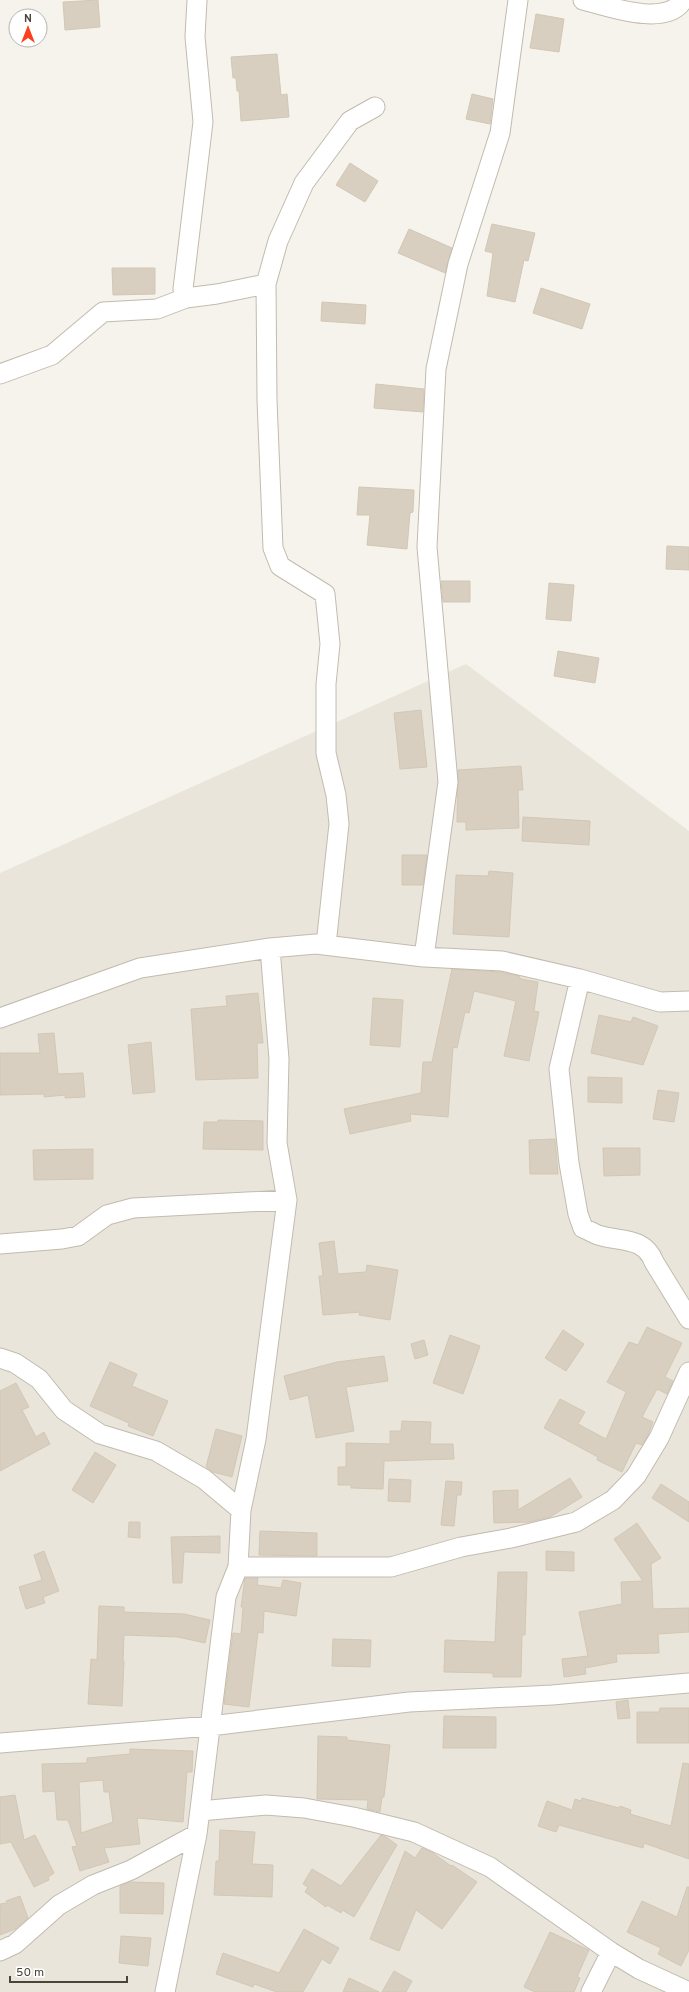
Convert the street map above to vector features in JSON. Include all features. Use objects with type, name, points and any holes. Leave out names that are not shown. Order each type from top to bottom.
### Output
[{"type":"street","points":[[186,298],[182,289],[204,122],[196,37],[198,0]]},
{"type":"street","points":[[424,957],[448,782],[426,547],[436,369],[458,264],[500,133],[518,0]]},
{"type":"street","points":[[583,0],[639,14],[662,13],[680,5],[682,0]]},
{"type":"street","points":[[326,945],[339,824],[336,795],[326,754],[326,684],[330,644],[325,594],[280,566],[273,548],[267,400],[266,284],[278,241],[304,183],[350,121],[375,107]]},
{"type":"street","points":[[0,374],[52,355],[103,312],[157,309],[186,298],[217,294],[266,284]]},
{"type":"street","points":[[0,1018],[140,968],[270,948],[316,944],[424,957],[502,961],[580,979],[660,1002],[689,1001]]},
{"type":"street","points":[[165,1992],[197,1834],[226,1597],[238,1568],[241,1510],[256,1439],[287,1200],[277,1143],[279,1059],[270,948]]},
{"type":"street","points":[[580,979],[560,1069],[568,1164],[578,1214],[584,1228],[599,1235],[630,1242],[643,1247],[650,1253],[689,1319]]},
{"type":"street","points":[[0,1244],[30,1240],[62,1239],[78,1236],[107,1214],[133,1208],[287,1200]]},
{"type":"street","points":[[0,1358],[15,1363],[39,1379],[64,1410],[100,1434],[156,1451],[204,1479],[241,1510]]},
{"type":"street","points":[[238,1568],[391,1567],[461,1547],[512,1538],[576,1522],[613,1500],[636,1476],[659,1438],[689,1372]]},
{"type":"street","points":[[0,1742],[210,1726],[409,1702],[552,1695],[689,1683]]},
{"type":"street","points":[[200,1811],[266,1805],[304,1808],[353,1817],[414,1832],[490,1867],[611,1952],[639,1969],[689,1992]]},
{"type":"street","points":[[0,1951],[15,1944],[59,1905],[93,1885],[131,1870],[197,1834]]},
{"type":"street","points":[[591,1992],[611,1952]]},
{"type":"shaded area","points":[[466,664],[689,831],[689,1992],[0,1992],[0,873]]},
{"type":"building","points":[[98,0],[100,27],[65,30],[63,2]]},
{"type":"building","points":[[536,14],[564,19],[559,52],[530,48]]},
{"type":"building","points":[[277,54],[281,95],[287,94],[289,117],[241,121],[239,91],[237,91],[236,78],[233,78],[231,57]]},
{"type":"building","points":[[472,94],[493,99],[490,124],[466,119]]},
{"type":"building","points":[[350,163],[378,181],[365,202],[336,185]]},
{"type":"building","points":[[492,224],[535,233],[528,261],[524,260],[515,302],[487,296],[493,253],[485,251]]},
{"type":"building","points":[[409,229],[452,248],[445,273],[398,253]]},
{"type":"building","points":[[112,268],[155,268],[155,294],[113,295]]},
{"type":"building","points":[[541,288],[590,304],[582,329],[533,313]]},
{"type":"building","points":[[322,302],[366,305],[365,324],[321,321]]},
{"type":"building","points":[[376,384],[424,389],[423,412],[374,408]]},
{"type":"building","points":[[359,487],[414,490],[413,512],[410,513],[407,549],[367,545],[370,515],[357,515]]},
{"type":"building","points":[[667,546],[689,547],[689,570],[666,569]]},
{"type":"building","points":[[441,581],[470,581],[470,602],[443,602]]},
{"type":"building","points":[[549,583],[574,585],[571,621],[546,619]]},
{"type":"building","points":[[558,651],[599,658],[595,683],[554,676]]},
{"type":"building","points":[[421,710],[427,767],[400,769],[394,713]]},
{"type":"building","points":[[521,766],[523,790],[518,790],[519,828],[466,830],[466,822],[457,822],[458,770]]},
{"type":"building","points":[[523,817],[590,821],[589,845],[522,841]]},
{"type":"building","points":[[402,855],[427,855],[423,885],[402,885]]},
{"type":"building","points":[[489,871],[513,873],[509,937],[453,934],[456,875],[488,876]]},
{"type":"building","points":[[452,969],[500,972],[519,976],[521,979],[538,982],[534,1011],[539,1012],[529,1061],[504,1056],[516,1001],[474,991],[469,1013],[465,1012],[457,1048],[453,1047],[448,1117],[410,1114],[411,1121],[350,1134],[344,1109],[421,1093],[423,1062],[432,1062]]},
{"type":"building","points":[[258,993],[263,1043],[257,1043],[258,1078],[196,1080],[191,1009],[227,1006],[226,996]]},
{"type":"building","points":[[373,998],[403,1000],[400,1047],[370,1045]]},
{"type":"building","points":[[599,1015],[631,1022],[633,1017],[658,1026],[643,1065],[591,1053]]},
{"type":"building","points":[[54,1033],[58,1074],[83,1073],[85,1097],[65,1098],[65,1095],[44,1097],[44,1094],[0,1095],[0,1053],[40,1053],[38,1034]]},
{"type":"building","points":[[151,1042],[155,1092],[133,1094],[128,1045]]},
{"type":"building","points":[[588,1077],[622,1078],[622,1103],[588,1102]]},
{"type":"building","points":[[658,1090],[679,1093],[674,1122],[653,1119]]},
{"type":"building","points":[[218,1120],[263,1121],[263,1150],[203,1149],[204,1122],[218,1122]]},
{"type":"building","points":[[555,1139],[558,1174],[530,1174],[529,1140]]},
{"type":"building","points":[[603,1148],[640,1148],[640,1175],[604,1176]]},
{"type":"building","points":[[93,1149],[93,1179],[34,1180],[33,1150]]},
{"type":"building","points":[[334,1241],[338,1274],[366,1272],[367,1265],[398,1270],[390,1320],[359,1315],[360,1312],[323,1315],[319,1276],[323,1276],[319,1243]]},
{"type":"building","points":[[647,1327],[682,1343],[665,1377],[673,1381],[667,1394],[657,1389],[642,1417],[653,1422],[648,1435],[642,1445],[636,1443],[622,1472],[597,1460],[598,1457],[544,1428],[560,1399],[585,1412],[578,1424],[606,1439],[626,1392],[607,1382],[629,1342],[638,1345]]},
{"type":"building","points":[[563,1330],[584,1344],[566,1371],[545,1358]]},
{"type":"building","points":[[450,1335],[480,1346],[463,1394],[433,1383]]},
{"type":"building","points":[[424,1340],[428,1355],[415,1359],[411,1344]]},
{"type":"building","points":[[384,1356],[388,1381],[346,1387],[354,1431],[316,1438],[308,1395],[290,1400],[284,1376],[337,1362]]},
{"type":"building","points":[[110,1362],[137,1374],[132,1386],[168,1401],[153,1436],[128,1426],[129,1423],[90,1406]]},
{"type":"building","points":[[16,1383],[29,1407],[22,1410],[36,1437],[44,1432],[50,1444],[0,1471],[0,1391]]},
{"type":"building","points":[[402,1421],[431,1422],[430,1444],[453,1444],[454,1459],[384,1461],[383,1489],[351,1488],[351,1485],[338,1485],[338,1467],[346,1467],[346,1443],[390,1444],[390,1431],[401,1431]]},
{"type":"building","points":[[216,1429],[242,1436],[232,1477],[213,1472],[206,1467]]},
{"type":"building","points":[[95,1452],[116,1465],[93,1503],[72,1490]]},
{"type":"building","points":[[570,1478],[582,1497],[550,1517],[529,1522],[494,1523],[493,1491],[518,1490],[518,1510]]},
{"type":"building","points":[[389,1479],[411,1480],[410,1502],[388,1501]]},
{"type":"building","points":[[446,1481],[462,1482],[461,1495],[457,1495],[454,1526],[441,1525]]},
{"type":"building","points":[[661,1484],[689,1502],[689,1522],[652,1498]]},
{"type":"building","points":[[129,1522],[140,1522],[140,1538],[128,1537]]},
{"type":"building","points":[[637,1523],[661,1558],[651,1564],[653,1609],[689,1608],[689,1632],[658,1634],[659,1653],[616,1654],[617,1662],[585,1668],[586,1674],[564,1677],[562,1659],[588,1656],[579,1612],[622,1604],[621,1582],[643,1581],[614,1539]]},
{"type":"building","points":[[260,1531],[317,1533],[317,1556],[259,1555]]},
{"type":"building","points":[[220,1536],[220,1553],[184,1552],[182,1583],[173,1583],[171,1537]]},
{"type":"building","points":[[44,1551],[59,1591],[43,1597],[45,1603],[26,1609],[19,1587],[42,1580],[34,1555]]},
{"type":"building","points":[[546,1551],[574,1552],[574,1571],[546,1570]]},
{"type":"building","points":[[498,1572],[527,1572],[525,1635],[522,1635],[521,1677],[493,1677],[493,1673],[444,1672],[445,1640],[495,1642]]},
{"type":"building","points":[[245,1578],[258,1578],[257,1585],[281,1588],[283,1580],[301,1583],[296,1616],[264,1611],[263,1633],[258,1632],[249,1707],[224,1704],[233,1633],[241,1634],[243,1607],[241,1607]]},
{"type":"building","points":[[99,1606],[124,1607],[124,1612],[184,1614],[210,1620],[205,1643],[178,1637],[124,1635],[122,1706],[88,1704],[91,1659],[97,1660]]},
{"type":"building","points":[[333,1639],[371,1640],[370,1667],[332,1666]]},
{"type":"building","points":[[628,1700],[630,1718],[618,1719],[616,1702]]},
{"type":"building","points":[[660,1708],[689,1708],[689,1743],[637,1743],[637,1712],[659,1712]]},
{"type":"building","points":[[444,1716],[496,1717],[496,1748],[443,1748]]},
{"type":"building","points":[[318,1736],[347,1737],[347,1740],[390,1745],[384,1797],[382,1797],[380,1812],[367,1809],[368,1800],[317,1799]]},
{"type":"building","points":[[130,1749],[193,1751],[192,1772],[187,1772],[183,1822],[137,1818],[140,1844],[104,1848],[109,1862],[80,1871],[72,1847],[77,1846],[68,1820],[57,1820],[55,1791],[43,1792],[42,1764],[87,1763],[87,1758],[130,1754]],"holes":[[[103,1780],[104,1792],[109,1792],[113,1822],[81,1833],[79,1782]]]},
{"type":"building","points":[[683,1763],[689,1764],[689,1859],[644,1843],[643,1848],[559,1825],[556,1832],[538,1826],[547,1801],[572,1810],[575,1799],[581,1801],[582,1798],[619,1808],[620,1806],[631,1810],[630,1814],[671,1826]]},
{"type":"building","points":[[15,1795],[24,1840],[35,1835],[54,1873],[48,1877],[49,1880],[34,1887],[11,1842],[0,1844],[0,1797]]},
{"type":"building","points":[[220,1830],[255,1832],[252,1864],[273,1865],[272,1897],[214,1895],[216,1861],[219,1861]]},
{"type":"building","points":[[381,1835],[397,1845],[354,1917],[342,1910],[341,1913],[327,1905],[326,1907],[305,1892],[308,1887],[303,1884],[312,1869],[341,1886]]},
{"type":"building","points":[[422,1848],[433,1853],[477,1882],[442,1929],[416,1910],[399,1951],[370,1939],[405,1851],[415,1858]]},
{"type":"building","points":[[131,1882],[164,1883],[163,1914],[120,1913],[120,1886]]},
{"type":"building","points":[[687,1887],[689,1887],[689,1950],[681,1966],[658,1954],[661,1948],[627,1932],[642,1901],[677,1917]]},
{"type":"building","points":[[20,1896],[28,1918],[15,1929],[0,1935],[0,1904],[7,1903],[6,1901]]},
{"type":"building","points":[[304,1929],[339,1948],[330,1964],[322,1959],[303,1992],[277,1992],[254,1984],[253,1987],[216,1974],[223,1953],[279,1973]]},
{"type":"building","points":[[550,1932],[589,1950],[577,1977],[580,1978],[574,1992],[535,1992],[524,1987]]},
{"type":"building","points":[[121,1936],[151,1938],[148,1966],[119,1963]]},
{"type":"building","points":[[394,1971],[412,1981],[406,1992],[382,1992]]},
{"type":"building","points":[[349,1978],[379,1992],[343,1992]]}]
